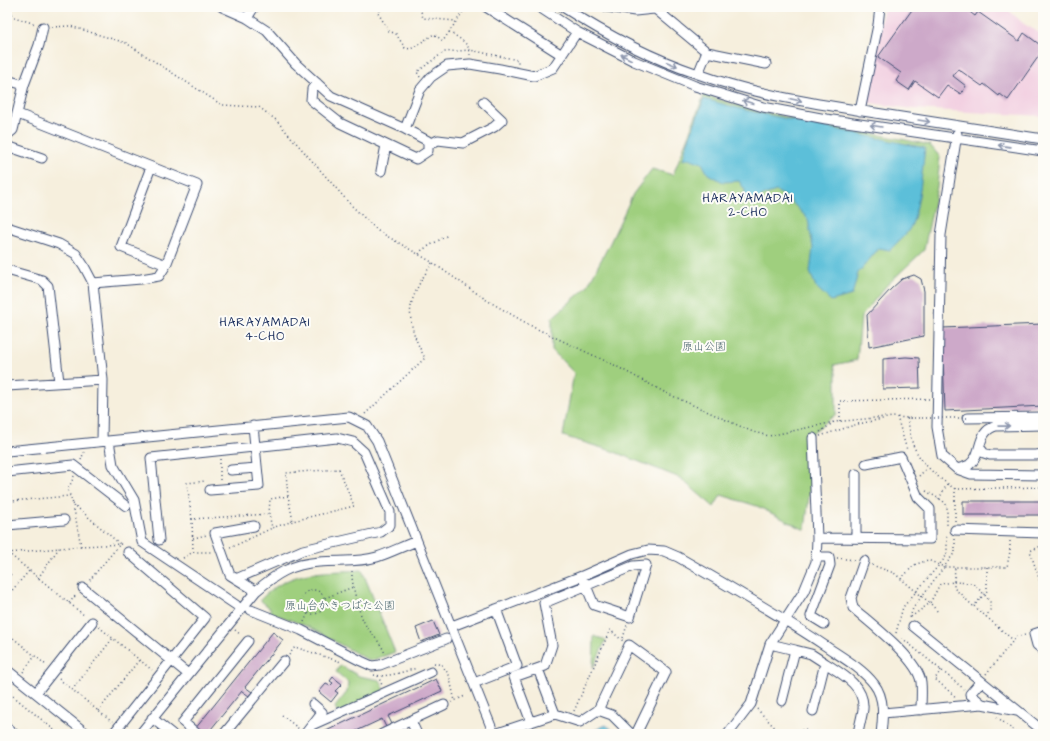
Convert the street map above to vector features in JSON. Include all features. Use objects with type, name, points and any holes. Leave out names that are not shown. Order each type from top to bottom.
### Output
[{"type":"street","points":[[222,7],[247,18],[267,31],[296,64],[317,83],[331,96],[405,129],[428,141],[428,151],[416,159],[340,123],[311,100],[312,89],[317,83]]},
{"type":"street","points":[[247,18],[254,7]]},
{"type":"street","points":[[486,7],[562,55]]},
{"type":"street","points":[[539,7],[577,32],[634,61],[695,86],[763,107],[957,139],[1043,151]]},
{"type":"street","points":[[563,7],[584,21],[637,50],[698,74],[768,94],[824,106],[1043,139]]},
{"type":"street","points":[[607,7],[635,11],[654,8],[706,52],[766,64]]},
{"type":"street","points":[[860,111],[878,25],[880,7]]},
{"type":"street","points":[[7,135],[13,130],[24,85],[39,45],[43,27]]},
{"type":"street","points":[[405,129],[420,90],[431,77],[447,66],[470,64],[534,76],[553,68],[577,32]]},
{"type":"street","points":[[698,74],[706,52]]},
{"type":"street","points":[[7,80],[24,85]]},
{"type":"street","points":[[428,145],[438,140],[462,143],[494,127],[502,120],[483,102]]},
{"type":"street","points":[[18,114],[197,185],[166,265],[159,276],[93,283]]},
{"type":"street","points":[[958,126],[941,235],[936,427],[942,456],[957,469],[971,474],[1043,475]]},
{"type":"street","points":[[381,171],[386,144]]},
{"type":"street","points":[[7,146],[42,158]]},
{"type":"street","points":[[151,167],[120,247],[166,265]]},
{"type":"street","points":[[7,227],[59,244],[76,254],[93,283],[103,380],[106,441],[112,465],[134,500],[142,542],[236,605]]},
{"type":"street","points":[[7,270],[42,280],[48,286],[58,382]]},
{"type":"street","points":[[7,386],[103,380]]},
{"type":"street","points":[[7,451],[349,417],[358,421],[367,426],[377,441],[494,734],[555,714],[580,722],[598,710],[626,643],[666,672],[636,734]]},
{"type":"street","points":[[967,418],[1043,417]]},
{"type":"street","points":[[957,469],[968,465],[975,458],[980,448],[982,435],[991,427],[1043,425]]},
{"type":"street","points":[[210,490],[259,486],[253,426]]},
{"type":"street","points":[[159,540],[151,458],[337,438],[353,442],[364,452],[390,512],[390,525],[381,532],[303,550],[236,579]]},
{"type":"street","points":[[728,734],[751,704],[770,644],[804,591],[816,562],[817,538],[813,438]]},
{"type":"street","points":[[980,448],[984,453],[990,455],[1043,454]]},
{"type":"street","points":[[817,538],[930,539],[930,509],[918,497],[901,457],[866,464]]},
{"type":"street","points":[[7,471],[74,465],[126,506]]},
{"type":"street","points":[[231,470],[257,468]]},
{"type":"street","points":[[856,474],[856,538]]},
{"type":"street","points":[[7,525],[64,520]]},
{"type":"street","points":[[254,526],[215,533],[230,575],[256,590]]},
{"type":"street","points":[[950,530],[1043,533]]},
{"type":"street","points":[[140,734],[256,590],[275,575],[291,567],[318,562],[346,562],[376,557],[417,541]]},
{"type":"street","points":[[115,731],[205,618],[127,548]]},
{"type":"street","points":[[452,626],[582,576],[632,554],[648,550],[664,551],[678,557],[786,620],[864,673],[875,685],[882,703],[883,714],[881,734]]},
{"type":"street","points":[[816,557],[829,557],[830,565],[811,616],[824,624]]},
{"type":"street","points":[[864,561],[851,598],[853,608],[891,640],[911,662],[921,681],[921,710]]},
{"type":"street","points":[[531,722],[514,678],[545,666],[552,645],[544,603],[586,585],[633,566],[646,565],[630,617],[594,605],[586,585],[582,576]]},
{"type":"street","points":[[83,588],[188,674]]},
{"type":"street","points":[[474,683],[518,666],[496,609]]},
{"type":"street","points":[[251,610],[301,630],[361,662],[372,666],[380,665],[446,639]]},
{"type":"street","points":[[36,693],[92,622]]},
{"type":"street","points":[[912,622],[1043,732]]},
{"type":"street","points":[[1043,631],[1034,634],[1037,645],[1043,650]]},
{"type":"street","points":[[197,734],[183,722],[248,641]]},
{"type":"street","points":[[770,644],[811,654],[850,679],[859,693],[863,708],[858,734]]},
{"type":"street","points":[[782,701],[795,650]]},
{"type":"street","points":[[224,734],[284,661]]},
{"type":"street","points":[[813,711],[825,664]]},
{"type":"street","points":[[538,669],[555,714]]},
{"type":"street","points":[[7,670],[87,734]]},
{"type":"street","points":[[312,725],[432,672]]},
{"type":"street","points":[[981,681],[970,694],[982,704]]},
{"type":"street","points":[[305,734],[322,712],[313,704]]},
{"type":"street","points":[[883,714],[982,704],[1018,712]]},
{"type":"street","points":[[382,734],[444,705]]},
{"type":"street","points":[[598,710],[612,714],[631,734]]},
{"type":"street","points":[[152,718],[172,734]]},
{"type":"street","points":[[411,721],[417,734]]},
{"type":"street","points":[[7,728],[14,734]]},
{"type":"path","points":[[7,7],[14,17],[43,27],[70,26],[126,43],[222,105],[259,107],[276,120],[345,199],[378,231],[419,254],[488,301],[535,328],[614,365],[666,393],[752,432],[769,436],[840,421],[892,417],[967,418]]},
{"type":"path","points":[[379,7],[380,10],[378,13],[389,31],[396,34],[405,48],[411,49],[434,34],[443,41],[466,7]]},
{"type":"path","points":[[380,10],[385,7]]},
{"type":"path","points":[[420,8],[423,18],[456,21]]},
{"type":"path","points":[[449,32],[468,44],[470,50],[470,64]]},
{"type":"path","points":[[419,254],[422,250],[448,235]]},
{"type":"path","points":[[358,421],[425,358],[418,345],[410,319],[413,297],[432,263]]},
{"type":"path","points":[[840,421],[840,401],[937,399]]},
{"type":"path","points":[[813,438],[858,424],[892,417]]},
{"type":"path","points":[[897,417],[909,456]]},
{"type":"path","points":[[909,418],[914,448],[927,468],[938,478],[955,489]]},
{"type":"path","points":[[813,438],[834,422]]},
{"type":"path","points":[[81,546],[73,504],[68,490],[88,443]]},
{"type":"path","points":[[917,477],[927,468]]},
{"type":"path","points":[[288,496],[270,499],[269,514],[272,528],[292,521],[354,506],[339,469],[286,473],[292,521]]},
{"type":"path","points":[[7,471],[11,501],[70,496]]},
{"type":"path","points":[[939,499],[947,484]]},
{"type":"path","points":[[924,490],[943,501],[947,506],[950,530],[947,553],[945,558],[938,565]]},
{"type":"path","points":[[73,504],[120,544],[127,548]]},
{"type":"path","points":[[192,539],[215,533]]},
{"type":"path","points":[[7,553],[120,544]]},
{"type":"path","points":[[69,603],[120,544]]},
{"type":"path","points":[[1043,545],[1030,551],[1043,590]]},
{"type":"path","points":[[38,578],[59,548]]},
{"type":"path","points":[[7,553],[160,676]]},
{"type":"path","points":[[829,557],[864,561],[894,573],[930,603],[938,612]]},
{"type":"path","points":[[901,579],[914,565],[928,560],[944,567],[913,608],[912,622]]},
{"type":"path","points":[[955,567],[954,588],[1013,640]]},
{"type":"path","points":[[974,606],[987,591],[987,567]]},
{"type":"path","points":[[7,596],[29,571]]},
{"type":"path","points":[[352,571],[354,587],[363,620],[383,647],[388,662]]},
{"type":"path","points":[[7,572],[11,575],[7,582]]},
{"type":"path","points":[[912,622],[930,603],[940,584],[954,582],[972,583],[984,594],[990,602],[990,610],[986,617]]},
{"type":"path","points":[[325,598],[354,587]]},
{"type":"path","points":[[318,590],[325,598],[324,607],[319,613],[308,613],[302,605],[302,597],[307,591],[318,590]]},
{"type":"path","points":[[626,643],[630,617]]},
{"type":"path","points":[[229,624],[248,641]]},
{"type":"path","points":[[570,719],[610,630],[626,643]]},
{"type":"path","points":[[7,632],[98,711],[115,731]]},
{"type":"path","points":[[981,681],[1017,636],[1034,634]]},
{"type":"path","points":[[72,690],[113,638]]},
{"type":"path","points":[[284,661],[295,647],[343,662]]},
{"type":"path","points":[[18,679],[35,656]]},
{"type":"path","points":[[98,711],[140,659]]},
{"type":"path","points":[[372,666],[386,693]]},
{"type":"path","points":[[941,670],[935,679],[958,698],[965,698],[970,694]]},
{"type":"path","points":[[373,675],[378,676]]},
{"type":"path","points":[[7,692],[59,734]]},
{"type":"path","points":[[444,705],[465,696]]},
{"type":"path","points":[[751,704],[781,734]]},
{"type":"path","points":[[994,714],[1018,734]]},
{"type":"path","points":[[282,715],[293,724]]},
{"type":"path","points":[[786,734],[806,729]]},
{"type":"shaded area","points":[[884,7],[1005,7],[1024,24],[1043,35],[1043,116],[913,109],[864,102]]},
{"type":"green space","name":"原山公園","points":[[704,95],[760,111],[930,145],[940,157],[937,187],[924,250],[886,286],[861,317],[857,360],[834,365],[836,373],[836,414],[807,437],[811,481],[805,530],[757,506],[721,495],[714,507],[680,478],[612,451],[563,436],[574,373],[552,350],[552,318],[587,287],[633,194],[652,169],[673,175]]},
{"type":"green space","name":"原山台かきつばた公園","points":[[362,570],[395,652],[370,661],[309,627],[269,612],[271,609],[260,600],[283,582],[295,577],[320,572]]},
{"type":"green space","points":[[594,636],[606,640],[593,668]]},
{"type":"green space","points":[[340,665],[359,676],[380,680],[386,693],[338,714],[335,707],[347,692],[348,682],[336,672]]},
{"type":"water","points":[[704,99],[749,111],[925,148],[919,197],[912,224],[905,235],[890,250],[879,248],[858,273],[852,295],[831,301],[816,287],[810,272],[813,248],[808,219],[787,197],[776,191],[764,195],[753,204],[745,199],[745,190],[739,181],[723,182],[708,174],[702,163],[689,158],[683,160],[686,147]]},
{"type":"water","points":[[606,725],[616,734],[589,734],[591,732]]},
{"type":"building","points":[[914,7],[938,7],[943,10],[945,7],[954,7],[958,9],[959,7],[963,7],[975,16],[978,12],[1019,41],[1024,33],[1043,47],[1043,50],[1008,100],[1000,94],[999,96],[984,84],[982,86],[958,69],[953,76],[966,86],[961,94],[947,85],[938,97],[915,81],[909,90],[896,81],[901,73],[878,57]]},
{"type":"building","points":[[914,275],[921,279],[924,291],[924,336],[869,347],[867,315],[902,279]]},
{"type":"building","points":[[1043,324],[1043,406],[945,411],[942,328]]},
{"type":"building","points":[[906,357],[919,358],[920,388],[883,389],[883,359]]},
{"type":"building","points":[[963,501],[1043,501],[1043,515],[963,515]]},
{"type":"building","points":[[433,621],[439,635],[421,642],[416,628]]},
{"type":"building","points":[[273,632],[283,640],[245,687],[252,692],[249,696],[242,691],[207,734],[201,734],[195,729]]},
{"type":"building","points":[[333,677],[342,684],[335,691],[338,693],[331,702],[319,692],[326,684],[330,686],[333,683],[330,681]]},
{"type":"building","points":[[436,679],[442,691],[388,716],[392,724],[386,727],[382,719],[350,734],[325,734],[324,732]]},
{"type":"district","name":"HARAYAMADAI 2-CHO","points":[[748,205]]},
{"type":"district","name":"HARAYAMADAI 4-CHO","points":[[265,329]]}]
